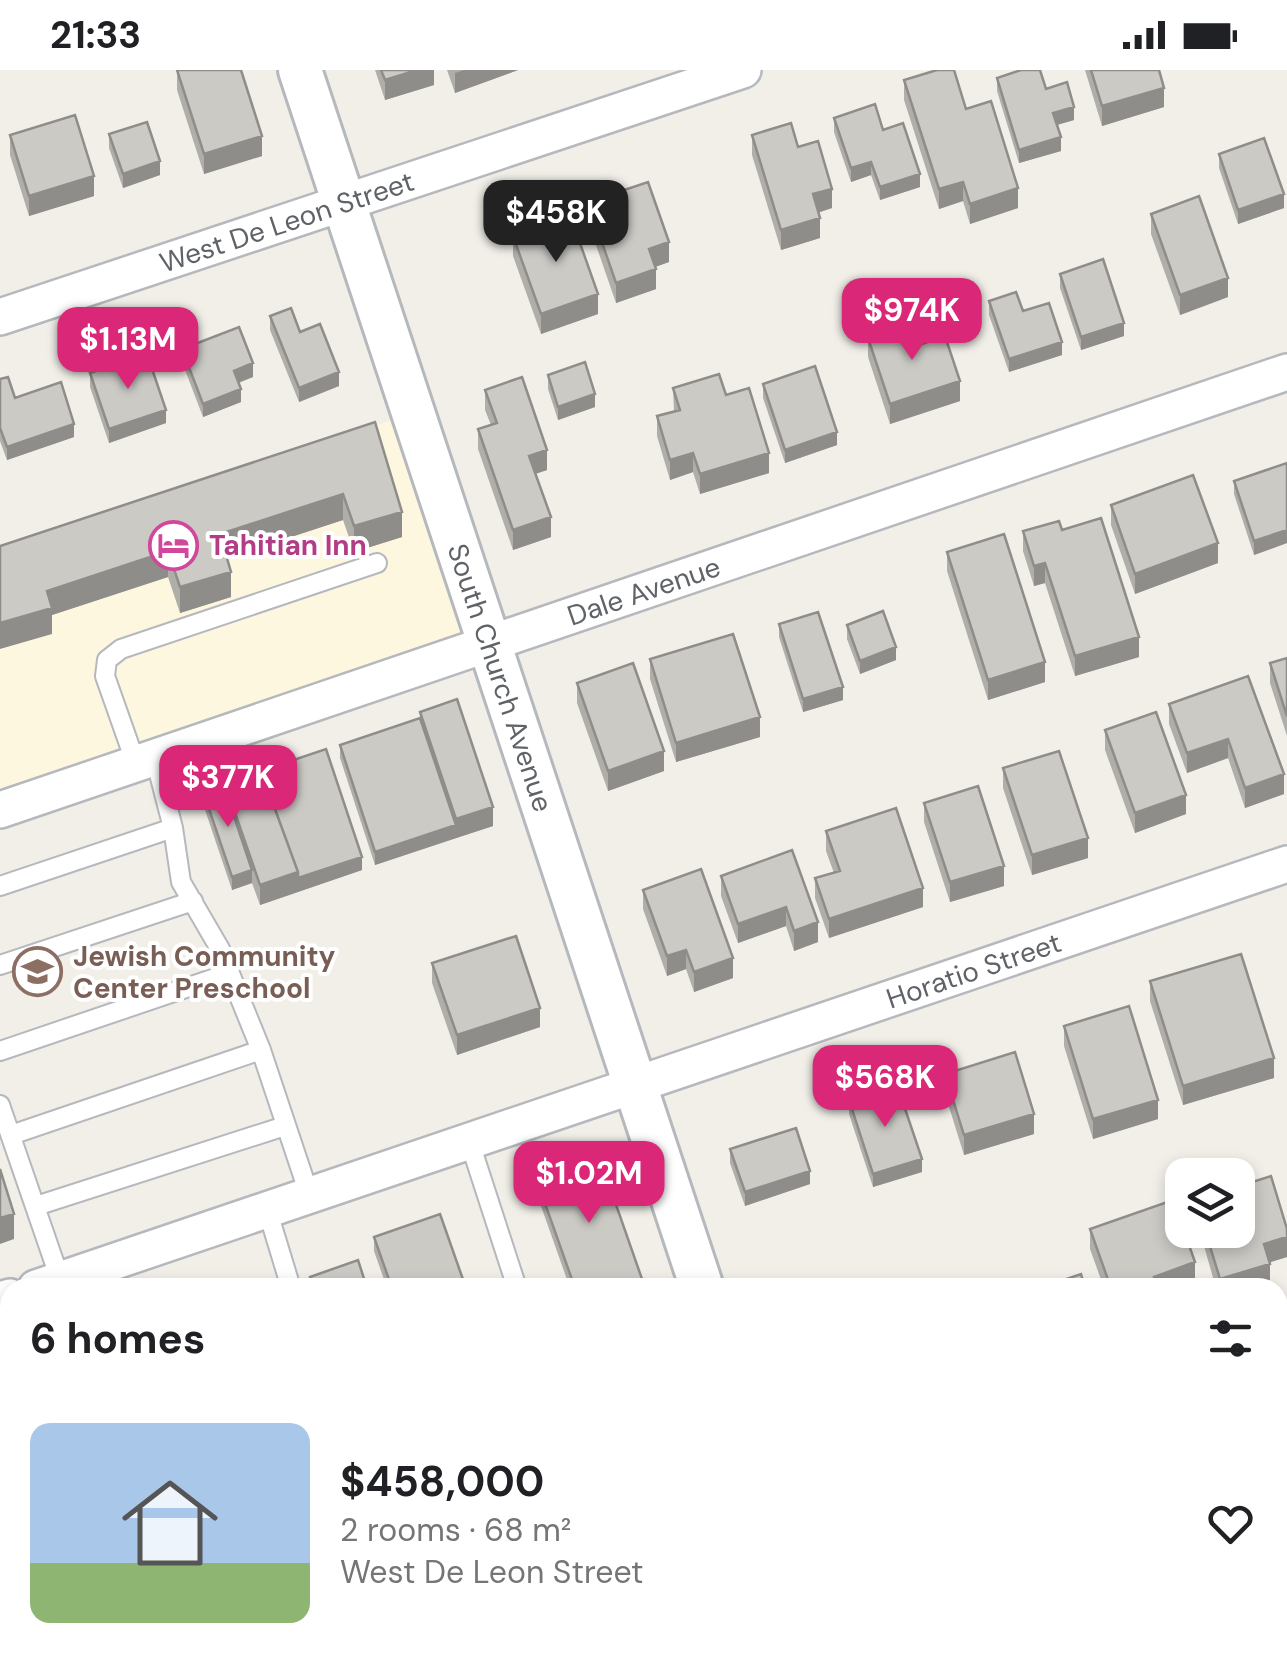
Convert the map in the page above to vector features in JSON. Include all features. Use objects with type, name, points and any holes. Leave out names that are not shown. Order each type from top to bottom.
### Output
[{"type":"street","name":"South Church Avenue","points":[[300,70],[699,1278]]},
{"type":"street","name":"West De Leon Street","points":[[0,317],[742,70]]},
{"type":"street","name":"Dale Avenue","points":[[0,810],[1287,372]]},
{"type":"street","name":"Horatio Street","points":[[63,1278],[1287,864]]},
{"type":"lane","points":[[309,1194],[261,1050],[230,973],[181,882],[173,828],[105,676],[108,660],[121,648],[377,563]]},
{"type":"lane","points":[[0,886],[173,828]]},
{"type":"lane","points":[[0,965],[193,901]]},
{"type":"lane","points":[[0,1051],[230,973]]},
{"type":"lane","points":[[11,1135],[261,1050]]},
{"type":"lane","points":[[0,1104],[36,1206],[47,1278]]},
{"type":"lane","points":[[36,1206],[285,1126]]},
{"type":"lane","points":[[469,1140],[514,1278]]},
{"type":"lane","points":[[267,1209],[289,1278]]},
{"type":"shaded area","points":[[398,418],[468,633],[0,791],[0,556]]},
{"type":"building","points":[[177,70],[241,70],[262,136],[204,154]]},
{"type":"building","points":[[381,70],[417,70],[385,80]]},
{"type":"building","points":[[937,70],[954,70],[966,109],[991,101],[1018,188],[970,204],[963,182],[939,189],[904,80]]},
{"type":"building","points":[[1021,70],[1040,70],[1046,89],[1067,82],[1074,107],[1053,113],[1061,137],[1019,150],[997,78]]},
{"type":"building","points":[[1091,70],[1159,70],[1164,88],[1102,106]]},
{"type":"building","points":[[875,104],[883,130],[903,123],[920,174],[880,187],[871,162],[851,168],[834,118]]},
{"type":"building","points":[[75,115],[94,176],[29,196],[10,135]]},
{"type":"building","points":[[147,122],[160,161],[123,174],[109,134]]},
{"type":"building","points":[[791,123],[798,147],[818,141],[832,189],[813,194],[820,218],[781,230],[752,135]]},
{"type":"building","points":[[1264,138],[1284,194],[1238,210],[1219,154]]},
{"type":"building","points":[[648,182],[669,242],[649,249],[656,269],[616,283],[588,202]]},
{"type":"building","points":[[1199,196],[1228,278],[1180,295],[1151,214]]},
{"type":"building","points":[[570,215],[598,294],[541,314],[513,236]]},
{"type":"building","points":[[1103,259],[1124,323],[1081,337],[1060,274]]},
{"type":"building","points":[[1016,292],[1023,311],[1049,303],[1062,342],[1009,359],[989,301]]},
{"type":"building","points":[[291,308],[300,332],[320,324],[339,372],[299,388],[270,316]]},
{"type":"building","points":[[915,322],[922,344],[945,336],[960,381],[890,404],[868,338]]},
{"type":"building","points":[[239,327],[253,363],[234,371],[241,389],[203,404],[182,349]]},
{"type":"building","points":[[147,354],[166,410],[109,429],[90,373]]},
{"type":"building","points":[[585,362],[595,394],[558,407],[548,375]]},
{"type":"building","points":[[815,366],[837,432],[785,450],[763,384]]},
{"type":"building","points":[[719,374],[726,395],[749,388],[769,453],[700,474],[693,453],[670,460],[657,416],[680,410],[673,388]]},
{"type":"building","points":[[8,377],[15,398],[61,382],[74,424],[7,447],[0,428],[0,379]]},
{"type":"building","points":[[522,377],[547,450],[529,456],[551,517],[513,530],[478,429],[497,423],[485,390]]},
{"type":"building","name":"Tahitian Inn","points":[[375,422],[402,512],[354,526],[343,494],[220,534],[231,572],[180,587],[168,551],[47,591],[52,608],[0,623],[0,546]]},
{"type":"building","points":[[1287,463],[1287,530],[1254,541],[1234,481]]},
{"type":"building","points":[[1193,475],[1218,543],[1135,574],[1111,505]]},
{"type":"building","points":[[1101,518],[1139,637],[1075,656],[1045,563],[1034,566],[1023,531],[1059,521],[1062,530]]},
{"type":"building","points":[[1004,534],[1045,662],[988,680],[947,552]]},
{"type":"building","points":[[883,611],[896,647],[860,661],[847,625]]},
{"type":"building","points":[[818,612],[843,687],[803,699],[779,624]]},
{"type":"building","points":[[733,634],[760,717],[676,743],[650,659]]},
{"type":"building","points":[[1287,658],[1287,716],[1270,663]]},
{"type":"building","points":[[633,663],[664,751],[608,771],[577,683]]},
{"type":"building","points":[[1248,676],[1284,774],[1245,788],[1228,739],[1187,753],[1169,704]]},
{"type":"building","points":[[457,699],[493,807],[456,819],[420,712]]},
{"type":"building","points":[[1156,712],[1186,795],[1135,813],[1105,730]]},
{"type":"building","points":[[420,718],[456,825],[375,852],[340,745]]},
{"type":"building","points":[[326,749],[362,857],[298,878],[261,771]]},
{"type":"building","points":[[1059,751],[1088,838],[1032,855],[1003,768]]},
{"type":"building","points":[[259,765],[298,872],[260,885],[223,778]]},
{"type":"building","points":[[223,784],[252,870],[232,877],[203,791]]},
{"type":"building","points":[[978,786],[1004,866],[950,882],[924,803]]},
{"type":"building","points":[[896,808],[923,888],[829,919],[815,878],[840,871],[826,831]]},
{"type":"building","points":[[792,850],[818,922],[794,931],[786,907],[738,924],[721,876]]},
{"type":"building","points":[[701,869],[733,958],[694,972],[686,950],[667,956],[643,890]]},
{"type":"building","points":[[516,936],[540,1008],[457,1035],[432,963]]},
{"type":"building","points":[[1241,954],[1274,1058],[1183,1086],[1150,981]]},
{"type":"building","points":[[1129,1006],[1158,1100],[1093,1119],[1064,1026]]},
{"type":"building","points":[[1015,1052],[1034,1114],[964,1135],[945,1074]]},
{"type":"building","points":[[897,1085],[922,1159],[873,1174],[849,1100]]},
{"type":"building","points":[[796,1128],[810,1171],[745,1192],[730,1149]]},
{"type":"building","points":[[599,1156],[642,1278],[571,1278],[536,1178]]},
{"type":"building","points":[[0,1169],[14,1214],[0,1218]]},
{"type":"building","points":[[1271,1176],[1287,1237],[1264,1244],[1270,1264],[1220,1278],[1211,1248],[1255,1248],[1255,1181]]},
{"type":"building","points":[[1165,1203],[1165,1248],[1190,1248],[1195,1262],[1154,1278],[1107,1278],[1090,1229]]},
{"type":"building","points":[[440,1214],[462,1278],[388,1278],[374,1237]]},
{"type":"building","points":[[358,1260],[364,1278],[310,1278]]},
{"type":"place","name":"Tahitian Inn","points":[[174,545]]},
{"type":"place","name":"Jewish Community Center Preschool","points":[[38,972]]}]
